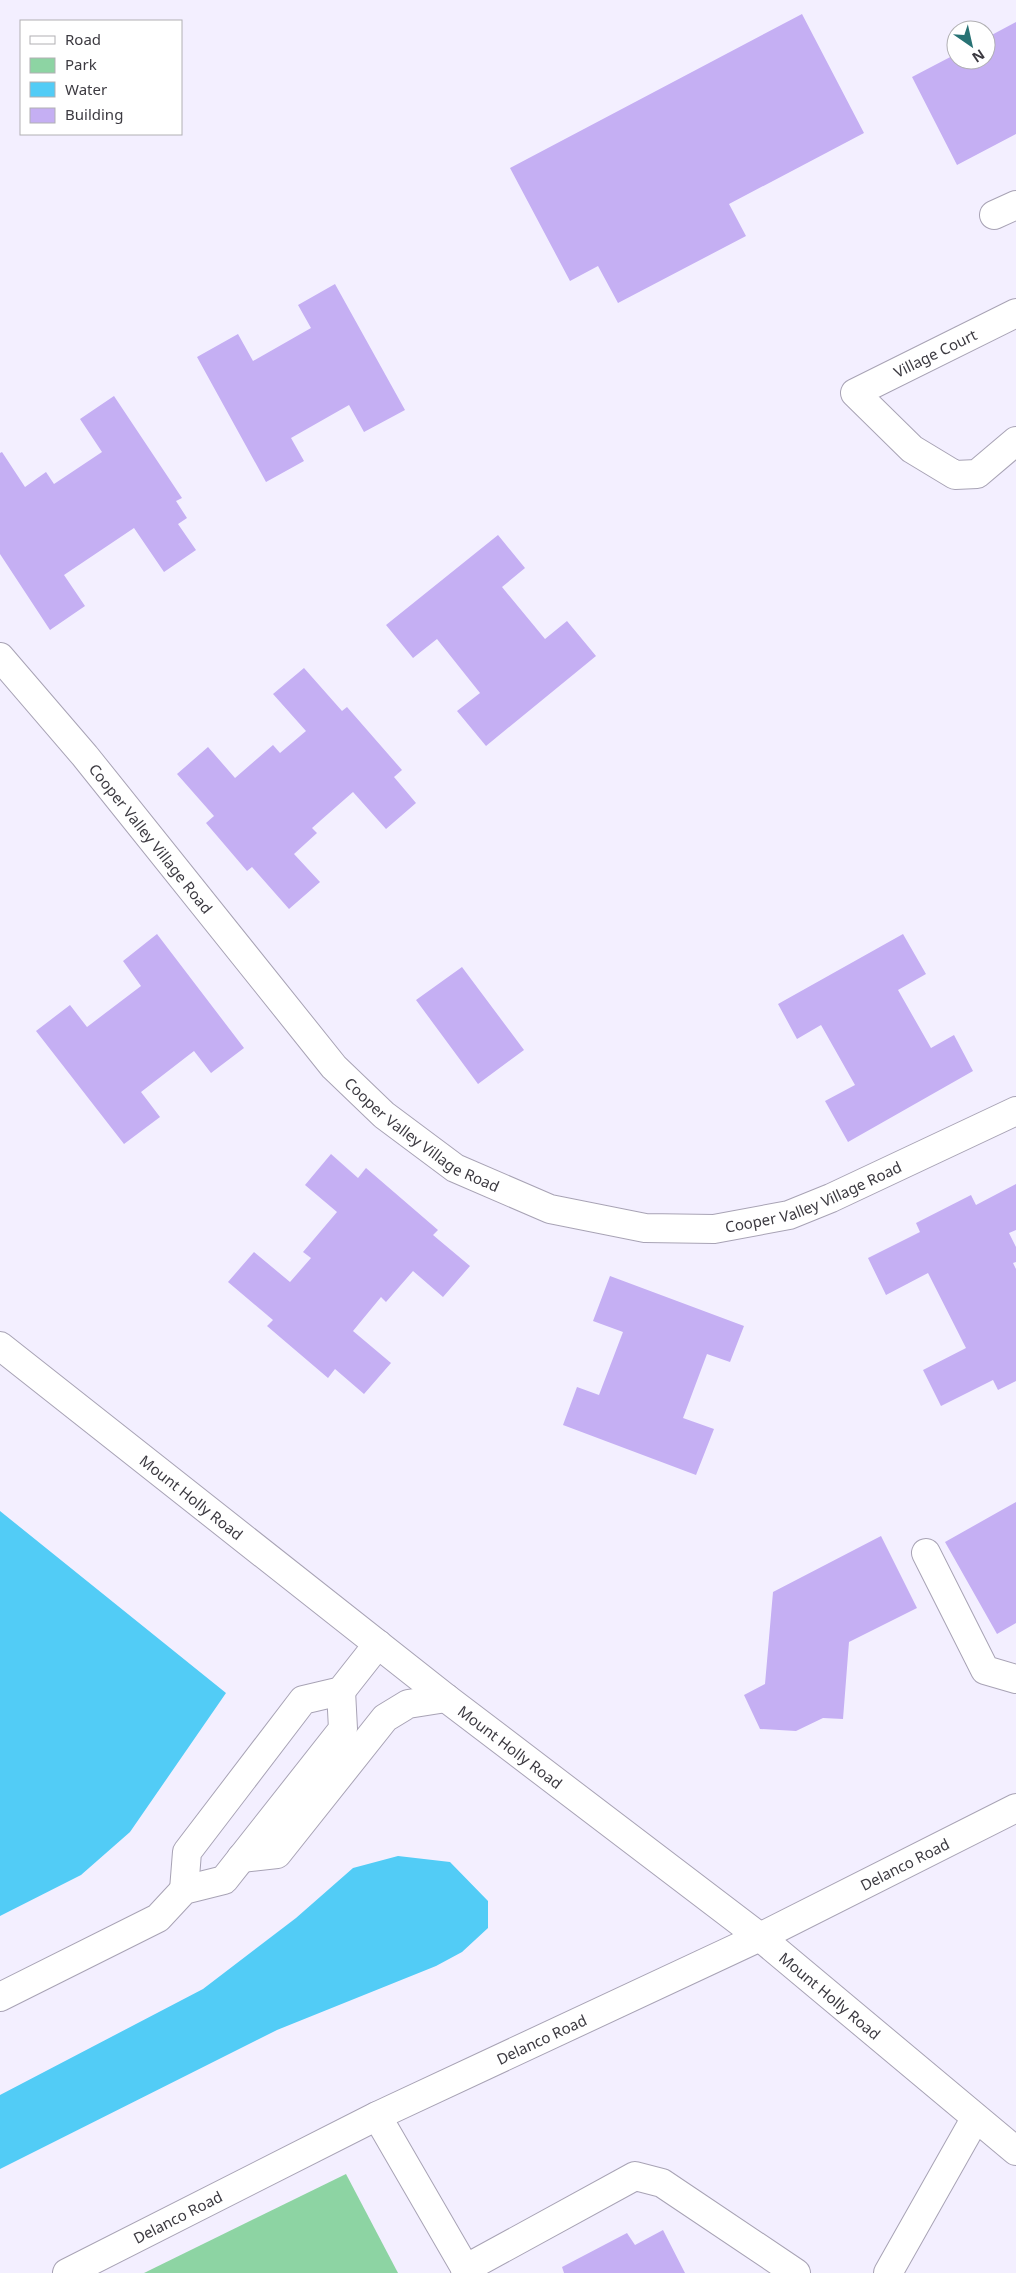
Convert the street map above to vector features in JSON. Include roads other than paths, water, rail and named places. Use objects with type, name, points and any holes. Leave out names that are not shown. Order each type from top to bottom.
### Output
[{"type":"main road","name":"Village Court","points":[[1016,313],[855,393],[912,449],[955,475],[977,474],[1016,441]]},
{"type":"main road","name":"Cooper Valley Village Road","points":[[0,657],[85,756],[334,1067],[384,1115],[455,1168],[550,1209],[645,1228],[714,1229],[798,1212],[1016,1111]]},
{"type":"main road","name":"Mount Holly Road","points":[[0,1346],[446,1698],[760,1937],[975,2119],[1016,2151]]},
{"type":"main road","points":[[926,1553],[985,1670],[1016,1679]]},
{"type":"main road","points":[[184,1890],[187,1852],[303,1700],[341,1690],[378,1644]]},
{"type":"main road","points":[[0,1997],[158,1918],[184,1890],[224,1880],[343,1729],[341,1690]]},
{"type":"main road","points":[[241,1858],[277,1854],[385,1718],[408,1704],[446,1698]]},
{"type":"main road","name":"Delanco Road","points":[[67,2273],[377,2116],[760,1937],[1016,1808]]},
{"type":"main road","points":[[377,2116],[466,2271],[635,2176],[662,2183],[796,2273]]},
{"type":"main road","points":[[888,2273],[975,2119]]},
{"type":"water","points":[[0,1511],[226,1693],[130,1832],[81,1875],[0,1916]]},
{"type":"water","points":[[398,1856],[450,1862],[488,1901],[488,1928],[462,1952],[436,1966],[277,2030],[0,2169],[0,2095],[203,1989],[296,1918],[353,1868]]}]
